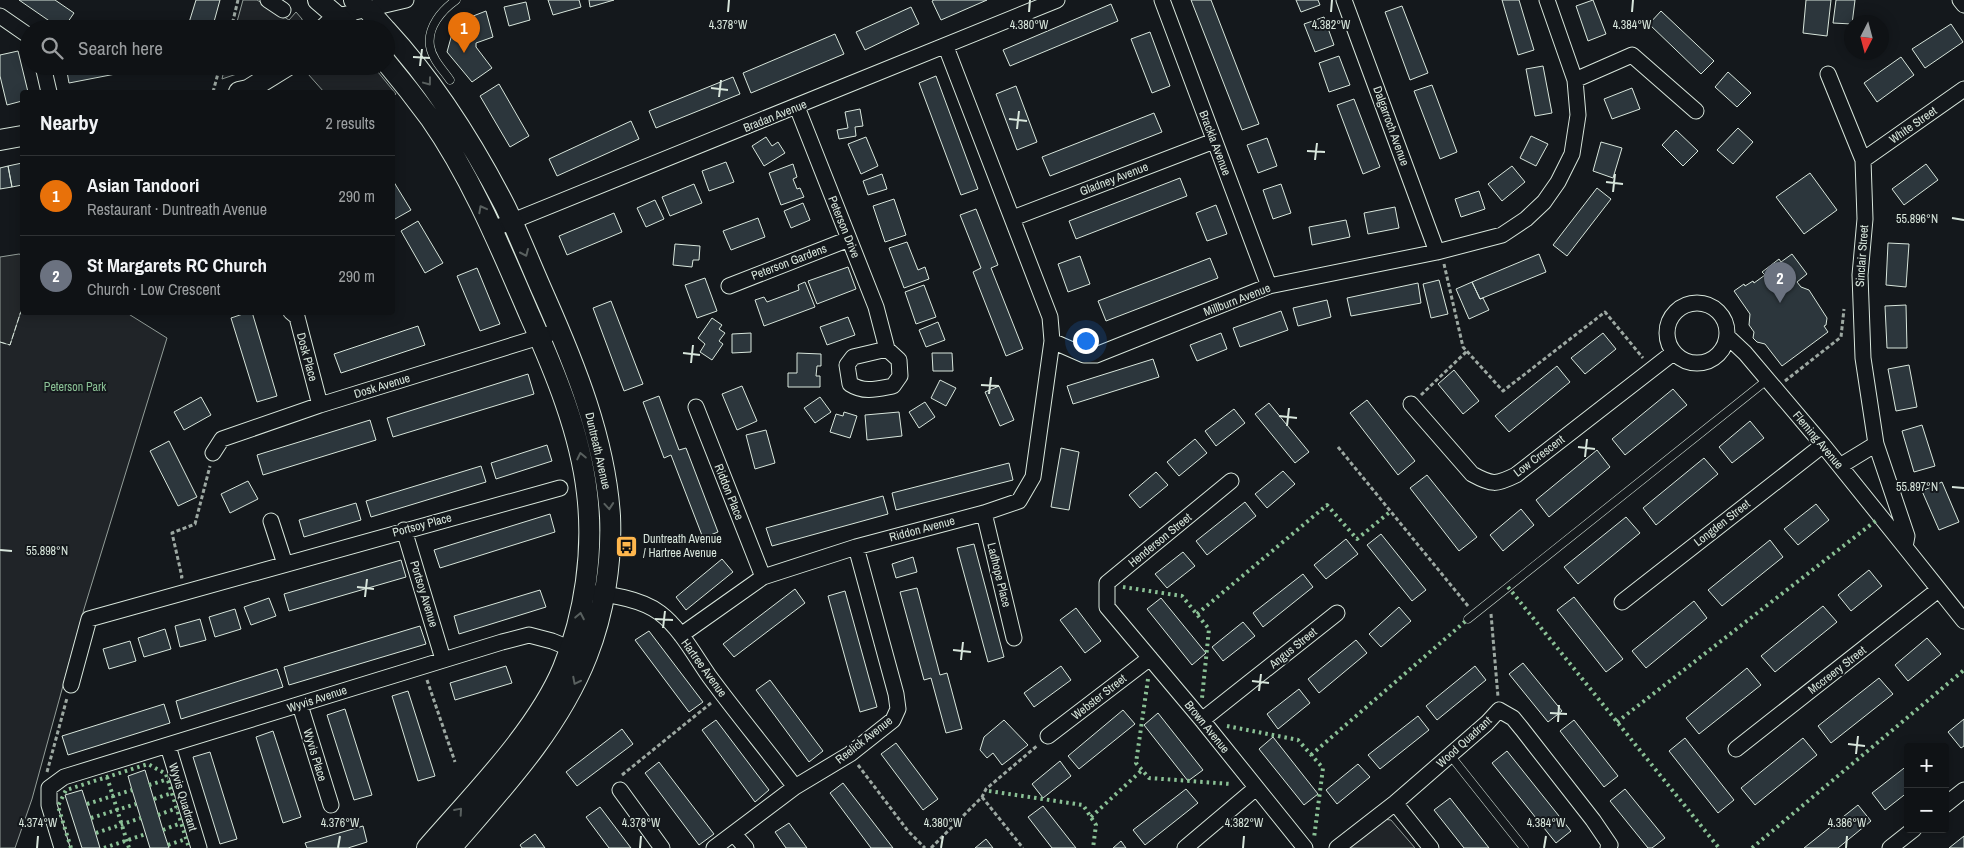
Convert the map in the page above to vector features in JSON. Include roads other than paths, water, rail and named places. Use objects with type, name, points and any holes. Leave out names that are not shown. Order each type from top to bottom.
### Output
[{"type":"street","points":[[268,0],[283,10]]},
{"type":"street","points":[[318,0],[334,20]]},
{"type":"street","points":[[344,20],[361,5],[406,0]]},
{"type":"street","name":"Bradan Avenue","points":[[493,229],[1058,0]]},
{"type":"street","name":"Brackla Avenue","points":[[1162,0],[1270,286]]},
{"type":"street","name":"Dalgarroch Avenue","points":[[1344,0],[1439,251]]},
{"type":"street","name":"Millburn Avenue","points":[[1052,340],[1084,356],[1096,355],[1270,286],[1439,251],[1502,235],[1526,219],[1544,202],[1558,182],[1572,154],[1578,115],[1575,80],[1547,0]]},
{"type":"street","points":[[1960,0],[1964,5]]},
{"type":"street","name":"Duntreath Avenue","points":[[361,5],[376,20]]},
{"type":"street","points":[[0,16],[20,30]]},
{"type":"street","name":"Duntreath Avenue","points":[[395,42],[450,113],[471,145],[512,222],[560,330],[593,423],[604,472],[610,525],[604,593],[597,626],[579,652],[562,670],[543,705],[518,741],[427,848]]},
{"type":"street","points":[[946,46],[1050,317],[1052,340]]},
{"type":"street","points":[[1575,80],[1632,54],[1696,111]]},
{"type":"street","name":"Duntreath Avenue","points":[[395,73],[431,119],[493,229],[540,337],[572,426],[584,473],[589,516],[584,592],[578,624],[579,652],[559,712],[535,748],[452,848]]},
{"type":"street","name":"Sinclair Street","points":[[1828,74],[1863,160],[1865,219],[1860,275],[1863,358],[1876,444],[1907,536],[1905,547]]},
{"type":"street","points":[[45,75],[49,90]]},
{"type":"street","points":[[248,90],[272,75]]},
{"type":"street","name":"White Street","points":[[1863,160],[1964,89]]},
{"type":"street","name":"Peterson Drive","points":[[797,107],[876,307],[887,349]]},
{"type":"street","points":[[0,140],[20,136]]},
{"type":"street","name":"Gladney Avenue","points":[[1013,218],[1214,141]]},
{"type":"street","name":"Peterson Gardens","points":[[729,286],[849,239]]},
{"type":"street","points":[[1705,303],[1720,312],[1727,327],[1728,338],[1722,351],[1712,360],[1697,364],[1684,361],[1673,353],[1666,334],[1669,318],[1684,304],[1705,303]]},
{"type":"street","name":"Dosk Place","points":[[295,315],[297,317],[320,405]]},
{"type":"street","name":"Dosk Avenue","points":[[213,453],[222,439],[320,405],[560,330]]},
{"type":"street","name":"Fleming Avenue","points":[[1728,338],[1744,353],[1823,445],[1905,547]]},
{"type":"street","name":"Riddon Avenue","points":[[681,635],[763,577],[856,547],[984,513],[1019,501],[1033,477],[1052,340]]},
{"type":"street","name":"Low Crescent","points":[[1411,404],[1472,474],[1484,481],[1499,483],[1516,475],[1673,353]]},
{"type":"street","name":"Riddon Place","points":[[696,407],[763,577]]},
{"type":"street","points":[[1840,466],[1876,444]]},
{"type":"street","name":"Longden Street","points":[[1622,602],[1823,445]]},
{"type":"street","name":"Henderson Street","points":[[1107,607],[1107,583],[1232,481]]},
{"type":"street","name":"Portsoy Place","points":[[71,685],[89,619],[560,488]]},
{"type":"street","name":"Ladhope Place","points":[[984,513],[1014,638]]},
{"type":"street","points":[[271,520],[285,564]]},
{"type":"street","name":"Portsoy Avenue","points":[[404,530],[443,659]]},
{"type":"street","name":"Reelick Avenue","points":[[714,848],[796,787],[850,754],[893,720],[898,708],[856,547]]},
{"type":"street","points":[[1905,547],[1964,621]]},
{"type":"street","name":"Mccreery Street","points":[[1736,749],[1938,590]]},
{"type":"street","name":"Hartree Avenue","points":[[584,592],[604,593],[639,602],[660,613],[681,635],[723,693],[796,787]]},
{"type":"street","name":"Brown Avenue","points":[[1107,607],[1202,720],[1305,848]]},
{"type":"street","name":"Angus Street","points":[[1202,720],[1337,613]]},
{"type":"street","name":"Wyvis Avenue","points":[[62,848],[49,805],[49,788],[64,777],[443,659],[529,635],[552,641],[579,652]]},
{"type":"street","name":"Webster Street","points":[[1048,736],[1150,658]]},
{"type":"street","name":"Wyvis Place","points":[[300,705],[330,804]]},
{"type":"street","name":"Wood Quadrant","points":[[1336,848],[1395,803],[1499,710],[1513,718],[1522,729],[1593,820],[1610,845],[1608,848]]},
{"type":"street","name":"Wyvis Quadrant","points":[[168,746],[199,848]]},
{"type":"street","points":[[1185,848],[1256,788]]},
{"type":"street","points":[[620,790],[662,848]]},
{"type":"street","points":[[1949,802],[1964,790]]},
{"type":"street","points":[[1395,803],[1431,848]]},
{"type":"street","points":[[1890,848],[1909,833]]},
{"type":"street","points":[[734,834],[746,848]]},
{"type":"lane","points":[[450,80],[437,63],[430,46],[433,25],[443,8],[456,0]]},
{"type":"lane","points":[[1471,617],[1576,532],[1771,384]]},
{"type":"lane","points":[[1450,755],[1524,848]]},
{"type":"place","name":"Asian Tandoori","points":[[464,53]]},
{"type":"place","name":"St Margarets RC Church","points":[[1780,303]]},
{"type":"place","name":"Duntreath Avenue / Hartree Avenue","points":[[627,546]]},
{"type":"park label","name":"Peterson Park","points":[[75,387]]}]
